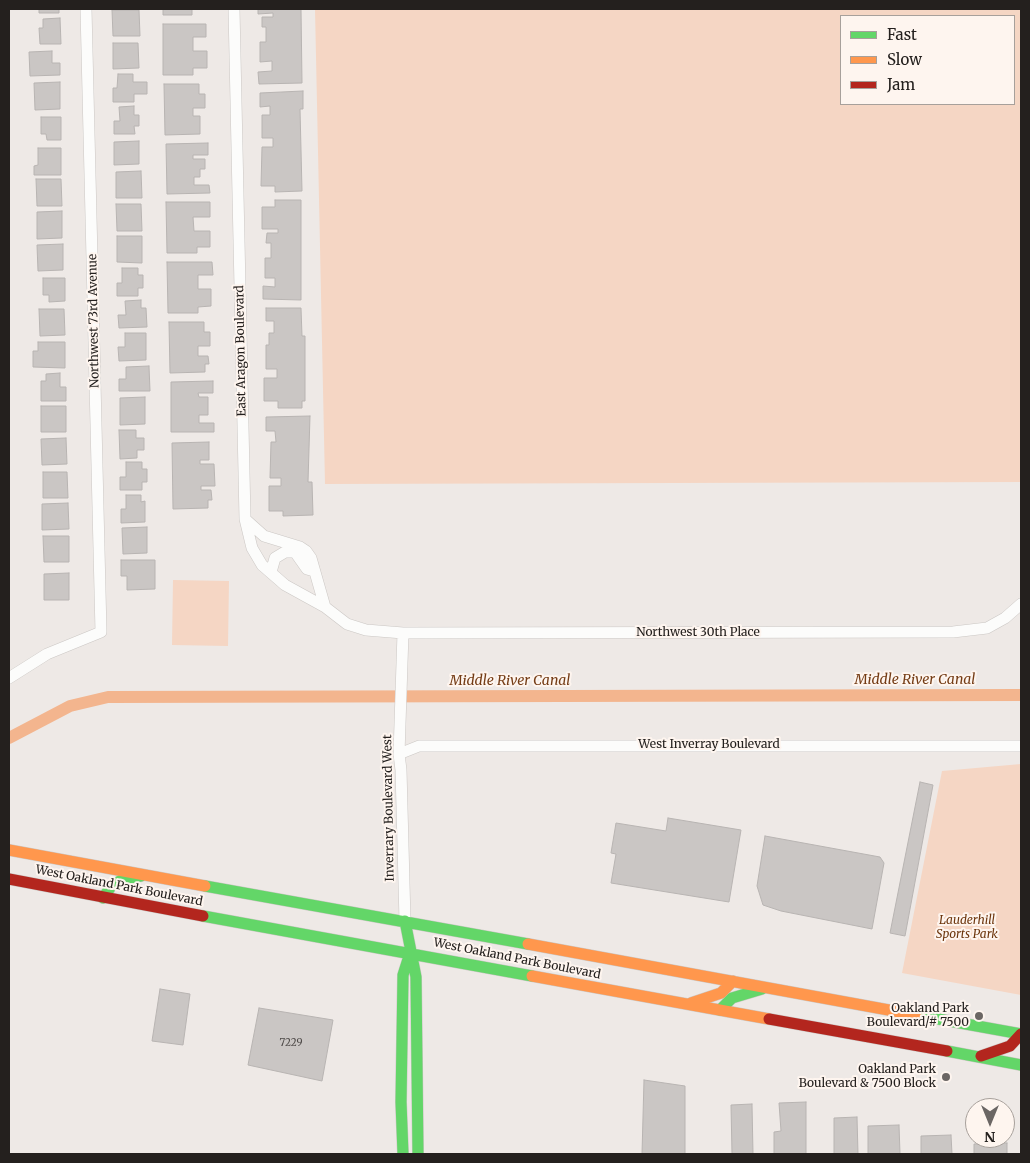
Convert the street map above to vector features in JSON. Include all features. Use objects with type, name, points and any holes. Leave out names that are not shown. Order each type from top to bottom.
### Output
[{"type":"main road","name":"West Oakland Park Boulevard","points":[[9,850],[1021,1034]]},
{"type":"main road","points":[[103,898],[112,885],[124,879],[149,875]]},
{"type":"main road","name":"West Oakland Park Boulevard","points":[[9,879],[103,898],[1021,1065]]},
{"type":"main road","name":"Inverrary Boulevard West","points":[[405,921],[416,977],[418,1154]]},
{"type":"main road","name":"Inverrary Boulevard West","points":[[403,1154],[401,1102],[403,975],[410,953]]},
{"type":"main road","points":[[685,1004],[715,995],[733,981]]},
{"type":"main road","points":[[720,1010],[732,998],[767,988]]},
{"type":"main road","points":[[976,1057],[1010,1046],[1021,1034]]},
{"type":"street","name":"Northwest 73rd Avenue","points":[[9,678],[47,654],[101,632],[86,9]]},
{"type":"street","name":"East Aragon Boulevard","points":[[234,9],[245,519],[252,548],[262,565],[285,585],[326,607],[347,624],[366,630]]},
{"type":"street","points":[[245,519],[264,536],[300,547],[306,551],[311,558],[326,607]]},
{"type":"street","points":[[271,572],[276,558],[285,552],[294,552],[307,569],[314,571]]},
{"type":"street","name":"Northwest 30th Place","points":[[366,630],[403,633],[953,632],[987,628],[1005,618],[1021,604]]},
{"type":"street","name":"Inverrary Boulevard West","points":[[403,633],[399,754],[402,770],[405,921]]},
{"type":"street","name":"West Inverray Boulevard","points":[[399,754],[419,746],[1021,746]]},
{"type":"green space","points":[[315,9],[1021,9],[1021,482],[325,484]]},
{"type":"green space","points":[[173,580],[229,581],[228,646],[172,645]]},
{"type":"green space","name":"Lauderhill Sports Park","points":[[1021,764],[1021,995],[902,973],[942,771]]},
{"type":"building","points":[[39,9],[59,9],[59,13],[39,13]]},
{"type":"building","points":[[163,9],[192,9],[192,15],[163,15]]},
{"type":"building","points":[[258,9],[301,9],[302,83],[259,84],[258,72],[272,71],[272,61],[260,62],[260,42],[266,42],[266,27],[262,27],[262,17],[273,17],[273,13],[258,14]]},
{"type":"building","points":[[112,10],[139,10],[140,36],[113,36]]},
{"type":"building","points":[[60,18],[61,44],[40,44],[39,28],[43,28],[43,19]]},
{"type":"building","points":[[163,24],[206,24],[206,37],[193,37],[193,51],[207,51],[207,68],[193,68],[193,75],[163,75]]},
{"type":"building","points":[[113,43],[138,43],[139,68],[113,69]]},
{"type":"building","points":[[52,51],[52,63],[60,63],[60,75],[30,76],[29,52]]},
{"type":"building","points":[[118,74],[133,74],[133,82],[147,82],[147,94],[134,94],[134,102],[113,102],[113,88],[117,88]]},
{"type":"building","points":[[60,82],[60,109],[35,110],[34,83]]},
{"type":"building","points":[[164,84],[199,84],[199,94],[205,94],[205,108],[193,108],[193,116],[200,116],[200,134],[165,135]]},
{"type":"building","points":[[303,91],[303,109],[300,109],[302,191],[275,192],[275,186],[261,186],[262,147],[273,147],[273,138],[262,138],[262,115],[270,115],[270,106],[260,107],[260,93]]},
{"type":"building","points":[[134,106],[134,115],[139,115],[139,126],[134,126],[135,134],[114,134],[114,121],[120,121],[119,107]]},
{"type":"building","points":[[41,117],[61,117],[61,140],[47,140],[46,134],[41,134]]},
{"type":"building","points":[[139,141],[139,164],[114,165],[114,142]]},
{"type":"building","points":[[208,143],[208,155],[193,155],[193,159],[205,159],[205,169],[200,169],[200,177],[194,177],[194,185],[209,185],[210,193],[167,194],[166,144]]},
{"type":"building","points":[[38,148],[61,148],[61,175],[34,175],[34,166],[38,165]]},
{"type":"building","points":[[141,171],[142,198],[116,198],[116,172]]},
{"type":"building","points":[[36,179],[61,179],[62,206],[37,206]]},
{"type":"building","points":[[275,200],[301,200],[301,300],[263,299],[263,286],[275,287],[275,278],[265,278],[265,258],[271,258],[271,243],[266,243],[267,233],[278,233],[278,229],[262,229],[262,207],[275,207]]},
{"type":"building","points":[[166,202],[210,202],[210,217],[193,217],[194,231],[210,231],[210,247],[197,247],[197,253],[167,253]]},
{"type":"building","points":[[116,204],[141,204],[142,231],[117,231]]},
{"type":"building","points":[[62,211],[62,238],[37,239],[37,212]]},
{"type":"building","points":[[117,236],[142,236],[142,263],[117,262]]},
{"type":"building","points":[[63,244],[63,270],[38,271],[37,245]]},
{"type":"building","points":[[167,262],[212,262],[213,275],[198,275],[198,289],[211,289],[211,306],[198,307],[198,313],[168,313]]},
{"type":"building","points":[[122,268],[138,268],[138,275],[143,275],[143,288],[138,288],[138,296],[117,296],[117,283],[122,283]]},
{"type":"building","points":[[43,278],[65,278],[65,301],[49,302],[49,295],[43,295]]},
{"type":"building","points":[[141,300],[141,308],[146,308],[147,327],[119,328],[118,315],[126,315],[125,301]]},
{"type":"building","points":[[266,308],[301,308],[302,336],[305,336],[305,401],[302,401],[302,408],[278,408],[278,401],[264,401],[264,378],[277,378],[277,369],[266,369],[266,345],[269,345],[269,333],[274,333],[274,321],[266,321]]},
{"type":"building","points":[[39,309],[64,309],[65,335],[40,336]]},
{"type":"building","points":[[169,322],[204,322],[204,332],[210,332],[210,346],[198,346],[198,356],[208,356],[209,364],[205,364],[205,372],[170,373]]},
{"type":"building","points":[[125,333],[146,333],[146,360],[119,361],[118,347],[125,347]]},
{"type":"building","points":[[38,342],[65,342],[65,368],[33,367],[33,351],[38,351]]},
{"type":"building","points":[[149,366],[150,391],[119,391],[119,379],[126,379],[126,367]]},
{"type":"building","points":[[60,373],[60,387],[66,387],[66,401],[41,401],[41,381],[46,381],[46,374]]},
{"type":"building","points":[[213,381],[213,393],[198,393],[199,397],[208,397],[208,415],[199,415],[199,423],[214,423],[214,432],[171,432],[171,382]]},
{"type":"building","points":[[145,397],[145,424],[120,425],[120,398]]},
{"type":"building","points":[[41,406],[66,406],[66,432],[41,432]]},
{"type":"building","points":[[310,416],[308,482],[312,482],[313,515],[283,516],[283,511],[269,511],[269,486],[281,486],[281,478],[270,478],[271,442],[276,442],[275,431],[266,431],[266,417]]},
{"type":"building","points":[[119,430],[136,430],[136,438],[144,438],[144,450],[137,450],[137,458],[120,459]]},
{"type":"building","points":[[66,438],[67,464],[42,465],[41,439]]},
{"type":"building","points":[[209,442],[209,460],[200,460],[200,464],[214,464],[215,486],[201,486],[201,490],[211,490],[212,500],[208,500],[208,508],[173,509],[172,443]]},
{"type":"building","points":[[126,462],[142,462],[142,469],[147,469],[147,482],[142,482],[142,490],[120,490],[120,477],[126,477]]},
{"type":"building","points":[[43,472],[67,472],[68,498],[43,498]]},
{"type":"building","points":[[126,495],[141,495],[141,502],[145,501],[145,522],[121,523],[121,509],[126,509]]},
{"type":"building","points":[[68,503],[69,529],[42,530],[42,504]]},
{"type":"building","points":[[147,527],[147,553],[123,554],[122,528]]},
{"type":"building","points":[[43,536],[69,536],[69,562],[44,562]]},
{"type":"building","points":[[121,560],[155,560],[155,589],[127,590],[127,576],[121,576]]},
{"type":"building","points":[[69,573],[69,600],[44,600],[44,574]]},
{"type":"building","points":[[920,782],[933,785],[905,936],[890,933]]},
{"type":"building","points":[[668,818],[741,830],[729,902],[611,883],[616,854],[611,853],[616,823],[666,831]]},
{"type":"building","points":[[765,836],[880,857],[884,863],[872,929],[781,911],[763,905],[757,886]]},
{"type":"building","points":[[160,989],[190,994],[183,1045],[152,1041]]},
{"type":"building","points":[[259,1008],[333,1020],[322,1081],[248,1065]]},
{"type":"building","points":[[644,1080],[685,1086],[685,1154],[642,1154]]},
{"type":"building","points":[[806,1102],[806,1154],[774,1154],[774,1132],[781,1131],[779,1103]]},
{"type":"building","points":[[752,1104],[753,1154],[732,1154],[731,1105]]},
{"type":"building","points":[[857,1117],[858,1154],[834,1154],[834,1118]]},
{"type":"building","points":[[899,1125],[900,1154],[868,1154],[868,1126]]},
{"type":"building","points":[[951,1135],[952,1154],[921,1154],[921,1136]]},
{"type":"building","points":[[974,1148],[1007,1148],[1007,1154],[974,1154]]},
{"type":"waterway","name":"Middle River Canal","points":[[9,738],[70,706],[108,697],[1021,695]]},
{"type":"traffic: fast","points":[[103,898],[112,885],[124,879],[141,876]]},
{"type":"traffic: fast","points":[[205,886],[528,944]]},
{"type":"traffic: fast","points":[[203,916],[532,976]]},
{"type":"traffic: fast","points":[[405,921],[416,977],[418,1154]]},
{"type":"traffic: fast","points":[[403,1154],[401,1102],[403,975],[410,953]]},
{"type":"traffic: fast","points":[[720,1010],[732,998],[762,989]]},
{"type":"traffic: fast","points":[[916,1015],[1021,1034]]},
{"type":"traffic: fast","points":[[947,1051],[1021,1065]]},
{"type":"traffic: slow","points":[[9,850],[205,886]]},
{"type":"traffic: slow","points":[[528,944],[916,1015]]},
{"type":"traffic: slow","points":[[532,976],[769,1019]]},
{"type":"traffic: slow","points":[[691,1003],[721,993],[733,981]]},
{"type":"traffic: jam","points":[[9,879],[203,916]]},
{"type":"traffic: jam","points":[[769,1019],[947,1051]]},
{"type":"traffic: jam","points":[[981,1056],[1010,1046],[1021,1034]]},
{"type":"place","name":"Oakland Park Boulevard/# 7500","points":[[979,1016]]},
{"type":"place","name":"Oakland Park Boulevard & 7500 Block","points":[[946,1077]]}]
